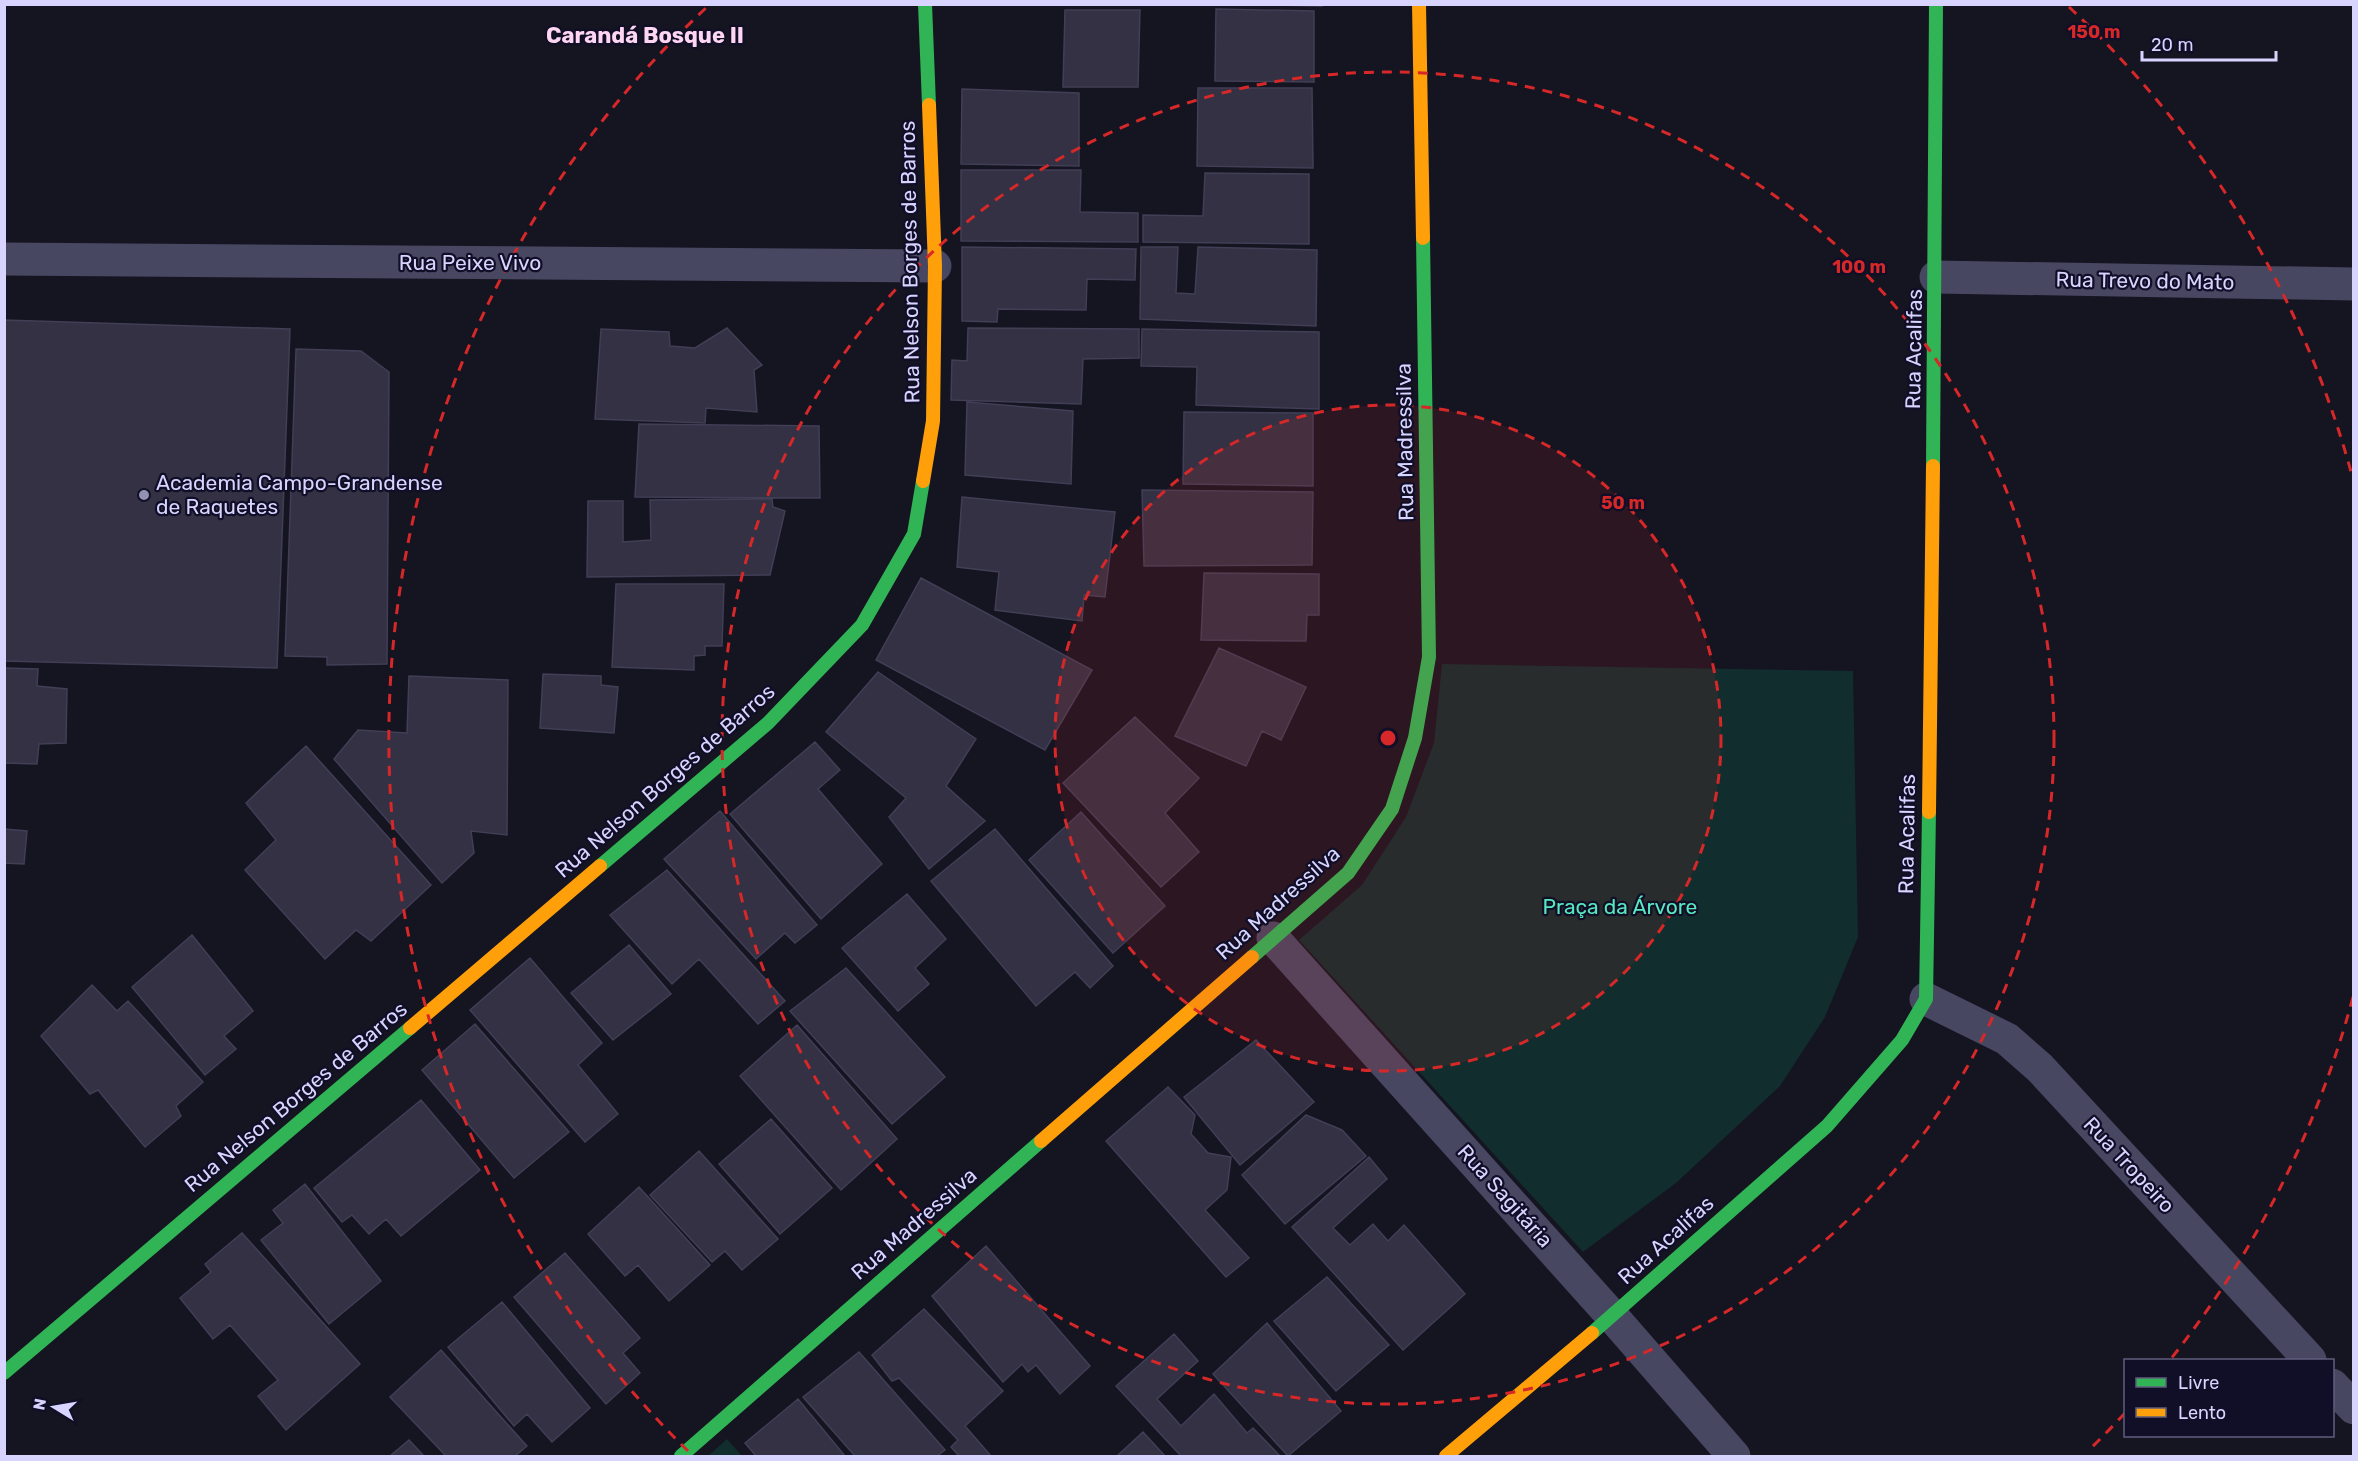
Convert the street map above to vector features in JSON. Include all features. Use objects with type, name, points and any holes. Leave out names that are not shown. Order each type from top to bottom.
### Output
[{"type":"street","name":"Rua Nelson Borges de Barros","points":[[4,1373],[768,723],[862,625],[914,534],[933,422],[935,266],[925,4]]},
{"type":"street","name":"Rua Madressilva","points":[[681,1456],[1348,873],[1392,809],[1415,738],[1429,657],[1419,4]]},
{"type":"street","name":"Rua Acalifas","points":[[1446,1456],[1611,1316],[1827,1125],[1902,1040],[1926,999],[1936,277],[1936,4]]},
{"type":"street","name":"Rua Peixe Vivo","points":[[4,259],[935,266]]},
{"type":"street","name":"Rua Trevo do Mato","points":[[1936,277],[2354,284]]},
{"type":"street","name":"Rua Sagitária","points":[[1273,938],[1734,1456]]},
{"type":"street","name":"Rua Tropeiro","points":[[1926,999],[2007,1039],[2040,1068],[2309,1359]]},
{"type":"street","points":[[2334,1387],[2354,1408]]},
{"type":"green space","name":"Praça da Árvore","points":[[1442,664],[1853,671],[1858,937],[1825,1017],[1780,1086],[1676,1183],[1583,1252],[1299,940],[1362,885],[1406,817],[1434,743]]},
{"type":"green space","points":[[727,1439],[742,1456],[708,1456]]},
{"type":"building","points":[[1220,4],[1322,4],[1322,6]]},
{"type":"building","points":[[1216,9],[1314,11],[1314,82],[1215,81]]},
{"type":"building","points":[[1065,10],[1140,10],[1138,87],[1063,87]]},
{"type":"building","points":[[1198,88],[1312,88],[1313,168],[1197,166]]},
{"type":"building","points":[[962,89],[1079,93],[1079,166],[961,164]]},
{"type":"building","points":[[961,170],[1081,170],[1080,212],[1138,213],[1138,242],[961,241]]},
{"type":"building","points":[[1205,173],[1309,174],[1309,244],[1143,242],[1143,215],[1203,216]]},
{"type":"building","points":[[962,247],[1136,249],[1135,280],[1087,279],[1086,310],[998,309],[997,322],[962,321]]},
{"type":"building","points":[[1141,247],[1178,247],[1176,293],[1195,294],[1198,247],[1317,250],[1316,326],[1140,319]]},
{"type":"building","name":"Academia Campo-Grandense de Raquetes","points":[[4,320],[290,329],[277,668],[4,661]]},
{"type":"building","points":[[727,328],[762,365],[754,370],[757,412],[706,408],[705,423],[595,419],[601,329],[669,332],[670,346],[695,348]]},
{"type":"building","points":[[968,328],[1139,329],[1139,358],[1083,359],[1081,404],[951,400],[952,360],[967,361]]},
{"type":"building","points":[[1142,329],[1319,332],[1319,409],[1196,405],[1197,367],[1141,366]]},
{"type":"building","points":[[296,349],[361,351],[389,372],[387,664],[327,665],[327,657],[285,656]]},
{"type":"building","points":[[967,402],[1073,411],[1071,484],[965,475]]},
{"type":"building","points":[[1184,412],[1313,413],[1313,486],[1183,484]]},
{"type":"building","points":[[639,424],[819,426],[820,498],[635,497]]},
{"type":"building","points":[[1142,490],[1313,492],[1312,565],[1144,566]]},
{"type":"building","points":[[962,497],[1115,512],[1105,597],[1084,595],[1082,621],[995,610],[999,572],[957,567]]},
{"type":"building","points":[[772,499],[773,507],[785,511],[770,575],[587,577],[588,501],[623,501],[623,542],[651,540],[650,500]]},
{"type":"building","points":[[1204,573],[1319,574],[1319,615],[1307,615],[1306,641],[1201,640]]},
{"type":"building","points":[[921,578],[1092,670],[1045,750],[876,660]]},
{"type":"building","points":[[616,584],[724,584],[722,646],[705,646],[705,655],[694,656],[694,670],[612,667]]},
{"type":"building","points":[[1219,648],[1306,687],[1281,740],[1262,731],[1246,766],[1175,736]]},
{"type":"building","points":[[4,668],[38,669],[37,686],[67,689],[66,743],[39,744],[37,764],[4,763]]},
{"type":"building","points":[[878,672],[976,739],[946,786],[985,821],[929,869],[889,817],[906,798],[826,732]]},
{"type":"building","points":[[543,674],[601,676],[601,685],[618,687],[614,733],[540,728]]},
{"type":"building","points":[[409,676],[508,680],[507,835],[471,831],[474,853],[442,883],[334,759],[358,730],[407,733]]},
{"type":"building","points":[[1135,717],[1199,778],[1165,813],[1199,852],[1161,887],[1063,783]]},
{"type":"building","points":[[815,742],[840,770],[818,789],[882,864],[821,919],[730,814]]},
{"type":"building","points":[[306,746],[431,885],[371,941],[356,930],[325,959],[245,870],[276,840],[246,803]]},
{"type":"building","points":[[720,811],[817,925],[795,943],[785,933],[756,959],[664,859]]},
{"type":"building","points":[[1081,812],[1165,906],[1113,953],[1029,860]]},
{"type":"building","points":[[4,829],[27,831],[24,864],[4,863]]},
{"type":"building","points":[[995,829],[1113,966],[1090,988],[1075,972],[1036,1006],[931,881]]},
{"type":"building","points":[[667,870],[785,1001],[758,1024],[699,959],[672,984],[610,915]]},
{"type":"building","points":[[907,894],[946,939],[915,968],[929,984],[898,1011],[842,948]]},
{"type":"building","points":[[192,935],[253,1011],[224,1036],[236,1049],[205,1075],[132,987]]},
{"type":"building","points":[[629,945],[671,994],[613,1040],[571,993]]},
{"type":"building","points":[[530,958],[602,1043],[578,1065],[618,1114],[585,1142],[470,1010]]},
{"type":"building","points":[[846,968],[945,1077],[892,1124],[790,1011]]},
{"type":"building","points":[[92,985],[117,1011],[128,1001],[203,1082],[176,1106],[181,1116],[145,1147],[98,1090],[90,1094],[41,1036]]},
{"type":"building","points":[[475,1024],[569,1132],[514,1178],[422,1070]]},
{"type":"building","points":[[797,1025],[897,1139],[841,1190],[740,1076]]},
{"type":"building","points":[[1256,1040],[1314,1102],[1240,1165],[1184,1097]]},
{"type":"building","points":[[1168,1087],[1195,1115],[1191,1134],[1208,1153],[1231,1157],[1227,1190],[1205,1210],[1249,1258],[1226,1277],[1106,1141]]},
{"type":"building","points":[[421,1100],[480,1170],[401,1236],[386,1219],[369,1234],[352,1215],[342,1222],[314,1188]]},
{"type":"building","points":[[1306,1115],[1342,1130],[1366,1156],[1285,1224],[1242,1175]]},
{"type":"building","points":[[771,1119],[832,1188],[780,1234],[719,1164]]},
{"type":"building","points":[[699,1151],[778,1239],[742,1270],[725,1251],[712,1262],[650,1195]]},
{"type":"building","points":[[1369,1157],[1387,1179],[1333,1228],[1350,1245],[1373,1224],[1388,1241],[1404,1225],[1465,1294],[1403,1350],[1292,1227]]},
{"type":"building","points":[[305,1184],[381,1281],[329,1324],[261,1240],[283,1223],[273,1210]]},
{"type":"building","points":[[639,1187],[710,1265],[669,1301],[638,1265],[625,1276],[588,1234]]},
{"type":"building","points":[[242,1233],[360,1364],[286,1430],[258,1396],[278,1380],[230,1325],[213,1339],[180,1298],[211,1272],[205,1264]]},
{"type":"building","points":[[986,1246],[1090,1366],[1060,1394],[1036,1365],[1028,1372],[1022,1364],[1003,1382],[932,1296]]},
{"type":"building","points":[[565,1253],[640,1338],[623,1353],[640,1373],[606,1404],[514,1297]]},
{"type":"building","points":[[1327,1277],[1389,1345],[1336,1391],[1274,1321]]},
{"type":"building","points":[[502,1302],[590,1408],[552,1442],[527,1414],[514,1426],[448,1347]]},
{"type":"building","points":[[924,1309],[1003,1391],[965,1426],[991,1456],[959,1456],[951,1447],[958,1440],[899,1378],[892,1381],[872,1355]]},
{"type":"building","points":[[1267,1323],[1341,1411],[1288,1456],[1213,1374]]},
{"type":"building","points":[[1174,1334],[1198,1361],[1157,1399],[1181,1426],[1214,1394],[1247,1433],[1253,1428],[1280,1456],[1181,1456],[1116,1386]]},
{"type":"building","points":[[441,1350],[527,1446],[515,1456],[446,1456],[390,1397]]},
{"type":"building","points":[[859,1352],[945,1450],[937,1456],[855,1456],[803,1397]]},
{"type":"building","points":[[798,1399],[845,1456],[756,1456],[745,1443]]},
{"type":"building","points":[[1143,1432],[1165,1456],[1117,1456]]},
{"type":"building","points":[[409,1440],[424,1456],[390,1456]]},
{"type":"traffic: fast","points":[[925,4],[929,105]]},
{"type":"traffic: fast","points":[[1933,466],[1936,4]]},
{"type":"traffic: fast","points":[[1252,957],[1348,873],[1392,809],[1415,738],[1429,657],[1423,238]]},
{"type":"traffic: fast","points":[[600,866],[768,723],[862,625],[914,534],[923,481]]},
{"type":"traffic: fast","points":[[1592,1333],[1827,1126],[1902,1040],[1926,999],[1929,812]]},
{"type":"traffic: fast","points":[[4,1373],[410,1028]]},
{"type":"traffic: fast","points":[[681,1456],[1041,1141]]},
{"type":"traffic: slow","points":[[1419,4],[1423,238]]},
{"type":"traffic: slow","points":[[923,481],[933,421],[935,266],[929,105]]},
{"type":"traffic: slow","points":[[1929,812],[1933,466]]},
{"type":"traffic: slow","points":[[410,1028],[600,866]]},
{"type":"traffic: slow","points":[[1041,1141],[1252,957]]},
{"type":"traffic: slow","points":[[1446,1456],[1592,1333]]},
{"type":"place","name":"Academia Campo-Grandense de Raquetes","points":[[144,495]]},
{"type":"district","name":"Carandá Bosque II","points":[[645,35]]}]
